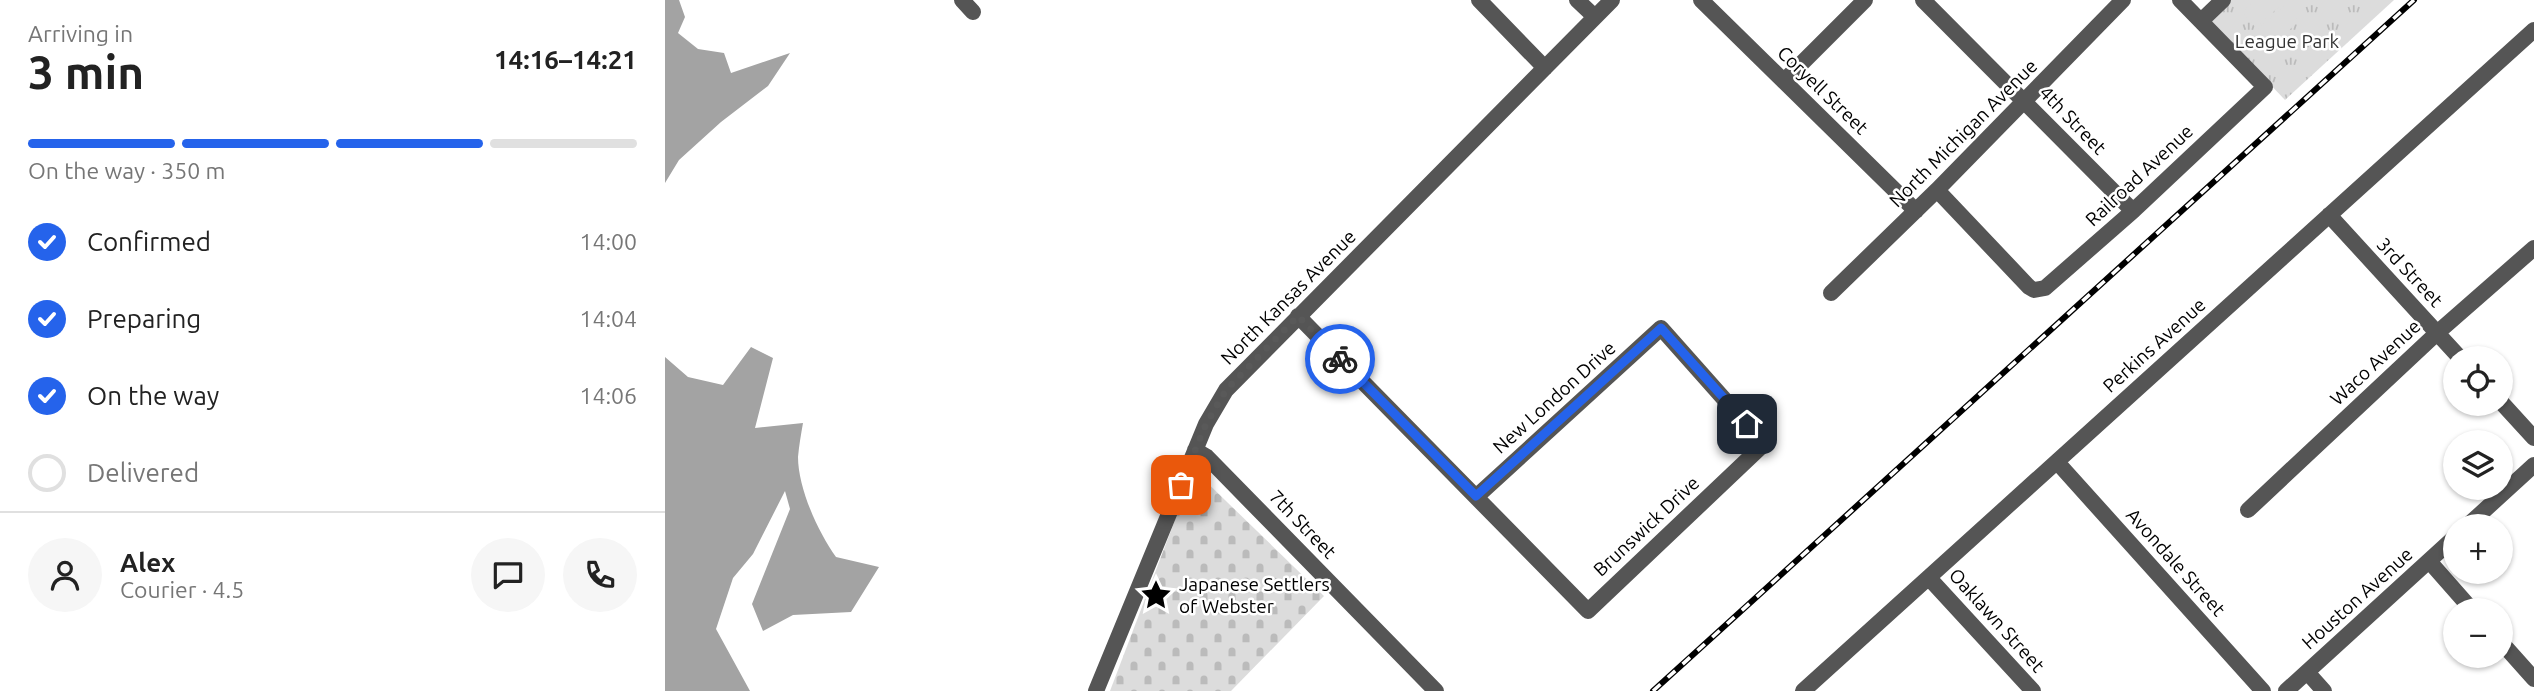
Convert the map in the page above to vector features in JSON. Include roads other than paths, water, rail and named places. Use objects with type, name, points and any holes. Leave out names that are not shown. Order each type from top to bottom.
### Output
[{"type":"street","points":[[1479,0],[1545,68]]},
{"type":"street","points":[[1577,0],[1595,17]]},
{"type":"street","name":"North Kansas Avenue","points":[[1096,691],[1195,450],[1211,414],[1226,390],[1612,0]]},
{"type":"street","name":"Coryell Street","points":[[1701,0],[1916,211]]},
{"type":"street","points":[[1784,81],[1865,0]]},
{"type":"street","name":"4th Street","points":[[1923,0],[2133,211]]},
{"type":"street","name":"North Michigan Avenue","points":[[1831,293],[1937,190],[2123,0]]},
{"type":"street","points":[[2180,0],[2201,21],[2223,0]]},
{"type":"street","name":"Railroad Avenue","points":[[1937,190],[2029,287],[2039,290],[2045,288],[2133,211],[2265,87],[2201,21]]},
{"type":"street","name":"Perkins Avenue","points":[[1803,691],[2534,30]]},
{"type":"street","name":"3rd Street","points":[[2329,215],[2449,346]]},
{"type":"street","name":"Waco Avenue","points":[[2248,510],[2437,333],[2534,248]]},
{"type":"street","points":[[1298,316],[1476,496]]},
{"type":"street","name":"New London Drive","points":[[1476,496],[1661,328]]},
{"type":"street","name":"Brunswick Drive","points":[[1476,496],[1588,611],[1764,443],[1661,328]]},
{"type":"street","points":[[2513,415],[2534,438]]},
{"type":"street","name":"7th Street","points":[[1195,450],[1207,457],[1436,691]]},
{"type":"street","name":"Avondale Street","points":[[2057,462],[2263,691]]},
{"type":"street","points":[[2480,514],[2534,465]]},
{"type":"street","name":"Houston Avenue","points":[[2286,691],[2443,548]]},
{"type":"street","points":[[2429,561],[2462,598]]},
{"type":"street","name":"Oaklawn Street","points":[[1930,578],[2033,691]]},
{"type":"street","points":[[2513,656],[2534,681],[2525,691]]},
{"type":"street","points":[[2307,672],[2324,691]]},
{"type":"railway","points":[[1653,691],[2414,0]]},
{"type":"place","name":"Japanese Settlers of Webster","points":[[1156,595]]},
{"type":"park label","name":"League Park","points":[[2287,41]]}]
